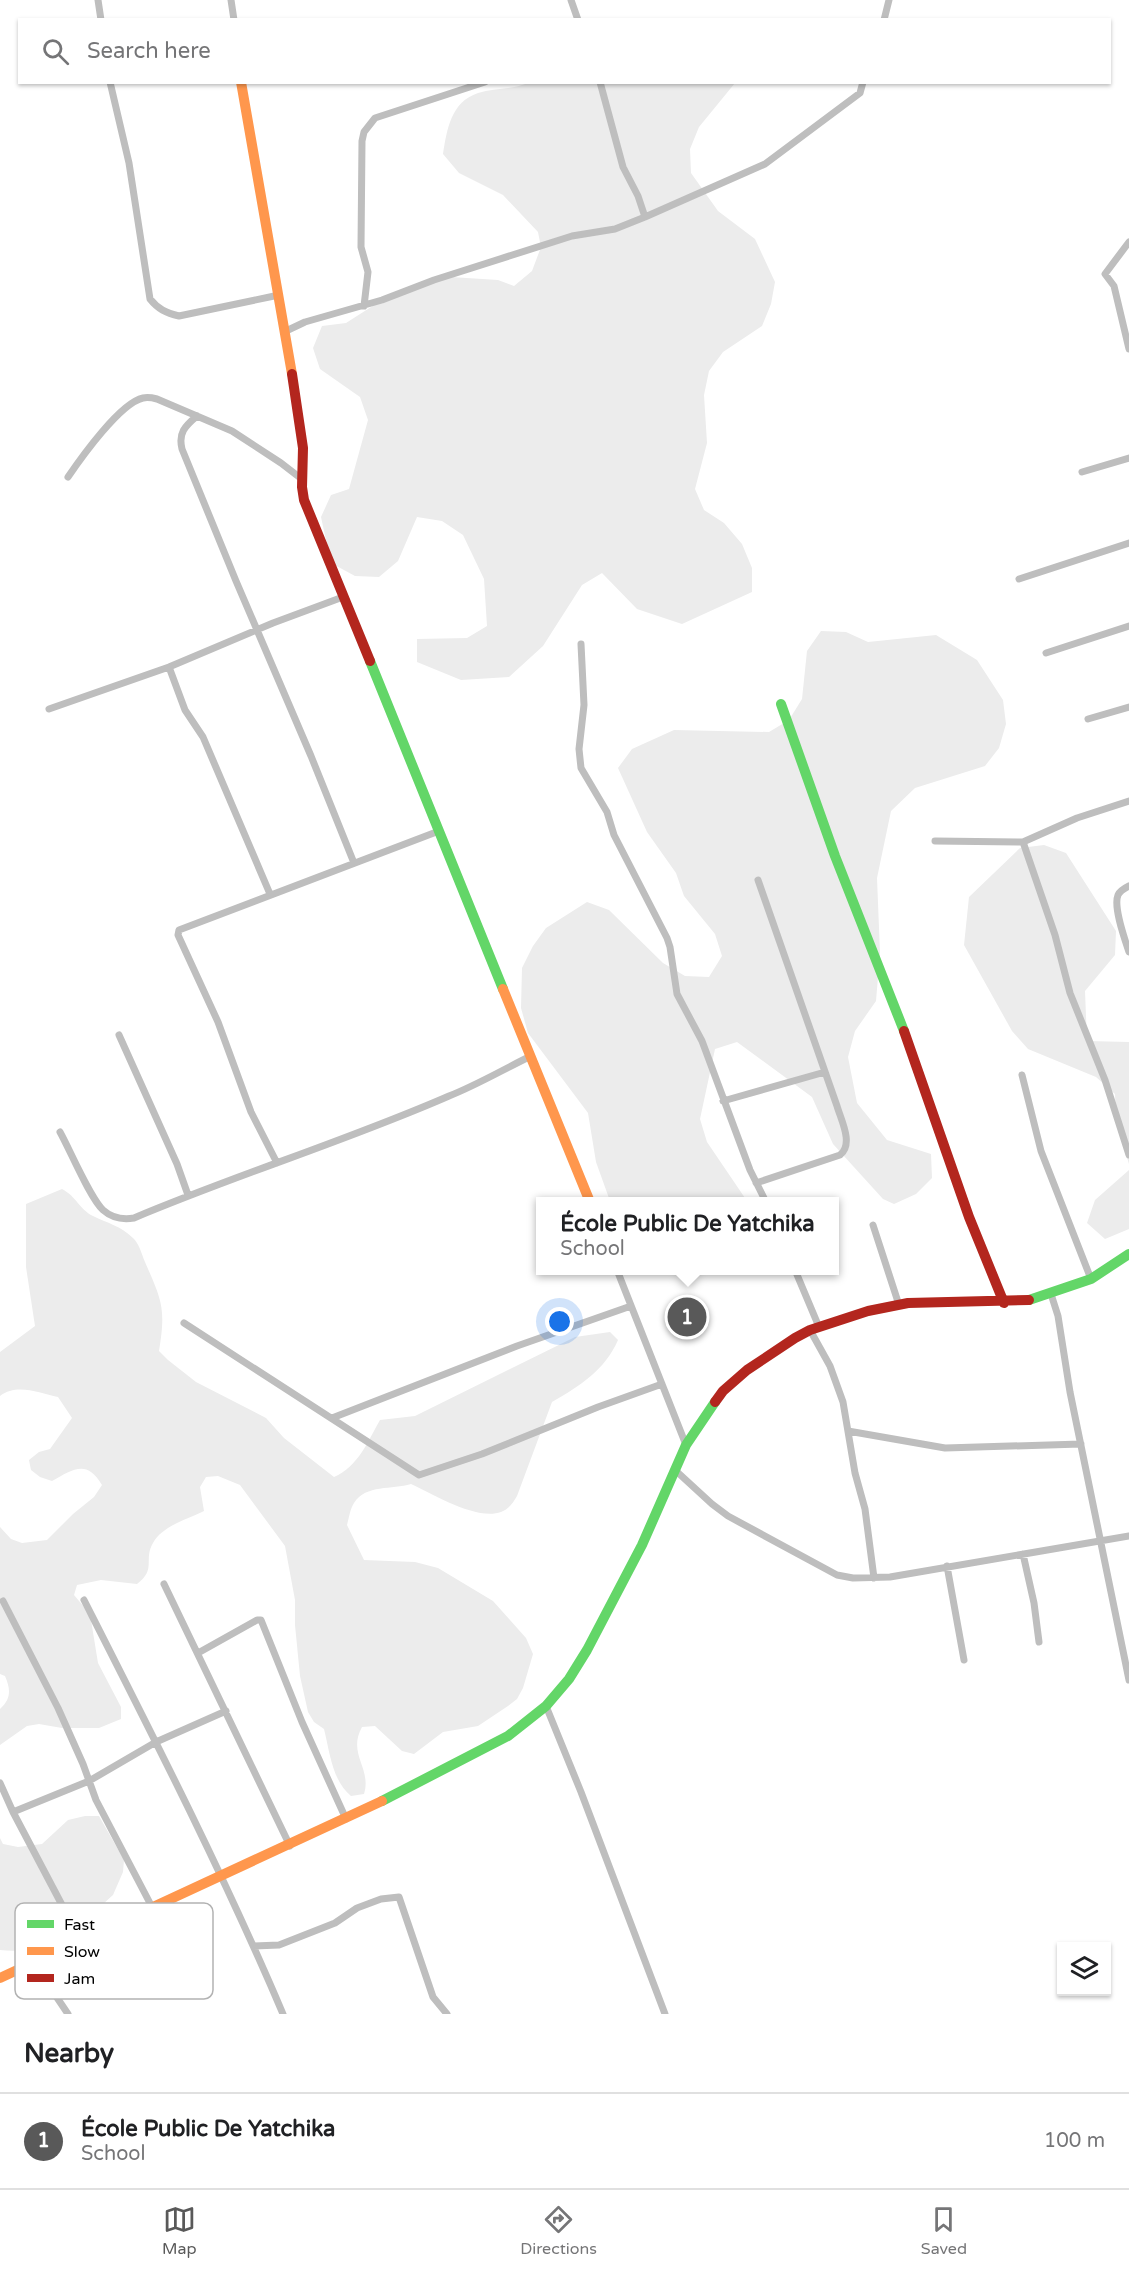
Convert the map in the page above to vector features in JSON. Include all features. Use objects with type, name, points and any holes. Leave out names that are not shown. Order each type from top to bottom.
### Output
[{"type":"street","points":[[98,0],[101,18]]},
{"type":"street","points":[[231,0],[234,18]]},
{"type":"street","points":[[571,0],[577,18]]},
{"type":"street","points":[[884,18],[889,0]]},
{"type":"street","points":[[110,84],[129,164],[150,299],[156,307],[179,316],[279,295]]},
{"type":"street","points":[[241,84],[286,331],[303,448],[304,500],[588,1197]]},
{"type":"street","points":[[364,306],[369,282],[361,247],[364,132],[375,118],[479,84]]},
{"type":"street","points":[[601,84],[623,167],[638,196],[645,217]]},
{"type":"street","points":[[286,331],[313,320],[364,306],[434,280],[572,236],[615,229],[645,217],[765,164],[860,93],[862,84]]},
{"type":"street","points":[[1129,242],[1105,274],[1114,286],[1129,349]]},
{"type":"street","points":[[68,477],[98,436],[134,402],[142,398],[158,399],[232,431],[303,480]]},
{"type":"street","points":[[197,416],[181,432],[182,449],[354,863]]},
{"type":"street","points":[[1082,472],[1129,458]]},
{"type":"street","points":[[1019,579],[1129,543]]},
{"type":"street","points":[[49,709],[170,667],[343,597]]},
{"type":"street","points":[[1046,653],[1129,626]]},
{"type":"street","points":[[581,644],[584,705],[579,749],[581,768],[607,812],[614,835],[667,938],[677,994],[702,1041],[723,1101],[763,1197]]},
{"type":"street","points":[[170,667],[185,710],[203,738],[270,894]]},
{"type":"street","points":[[781,704],[847,888],[895,1006],[969,1217],[1004,1303]]},
{"type":"street","points":[[1088,719],[1129,707]]},
{"type":"street","points":[[935,842],[1023,842],[1077,818],[1129,801]]},
{"type":"street","points":[[277,1163],[251,1112],[218,1022],[178,932],[181,927],[439,831]]},
{"type":"street","points":[[1023,842],[1055,934],[1070,993],[1105,1080],[1129,1155]]},
{"type":"street","points":[[756,1183],[840,1155],[846,1149],[847,1139],[758,880]]},
{"type":"street","points":[[1129,886],[1118,895],[1117,901],[1120,924],[1129,952]]},
{"type":"street","points":[[119,1035],[177,1164],[188,1195]]},
{"type":"street","points":[[60,1132],[98,1204],[114,1218],[125,1220],[452,1096],[531,1056]]},
{"type":"street","points":[[723,1101],[825,1072]]},
{"type":"street","points":[[1022,1075],[1041,1151],[1091,1279]]},
{"type":"street","points":[[873,1225],[899,1305]]},
{"type":"street","points":[[162,1903],[290,1846],[460,1762],[508,1736],[546,1706],[569,1679],[587,1650],[642,1545],[686,1445],[723,1391],[747,1370],[815,1328],[868,1311],[899,1305],[1004,1303],[1030,1300],[1091,1279],[1129,1254]]},
{"type":"street","points":[[619,1275],[686,1445]]},
{"type":"street","points":[[797,1275],[838,1387],[855,1473],[865,1509],[874,1578]]},
{"type":"street","points":[[1051,1294],[1058,1316],[1070,1392],[1129,1680]]},
{"type":"street","points":[[332,1418],[517,1346],[631,1306]]},
{"type":"street","points":[[184,1323],[422,1475],[662,1384]]},
{"type":"street","points":[[848,1431],[945,1448],[1081,1444]]},
{"type":"street","points":[[675,1470],[720,1510],[837,1575],[853,1578],[874,1578],[1129,1536]]},
{"type":"street","points":[[1023,1554],[1034,1604],[1039,1642]]},
{"type":"street","points":[[947,1566],[964,1660]]},
{"type":"street","points":[[164,1584],[290,1846]]},
{"type":"street","points":[[84,1600],[156,1742],[254,1946],[283,2014]]},
{"type":"street","points":[[3,1601],[58,1708],[96,1800],[150,1903]]},
{"type":"street","points":[[198,1653],[257,1620],[261,1620],[302,1722],[346,1819]]},
{"type":"street","points":[[546,1706],[665,2014]]},
{"type":"street","points":[[14,1812],[89,1781],[156,1742],[226,1711]]},
{"type":"street","points":[[0,1783],[61,1903]]},
{"type":"street","points":[[254,1946],[279,1945],[335,1923],[357,1908],[381,1899],[399,1897],[433,1997],[447,2014]]},
{"type":"street","points":[[0,1978],[15,1971]]},
{"type":"street","points":[[58,1999],[68,2014]]},
{"type":"shaded area","points":[[525,84],[734,84],[699,127],[690,149],[691,173],[718,211],[755,239],[775,282],[771,304],[762,326],[723,352],[709,371],[704,395],[707,443],[695,489],[704,510],[724,523],[742,544],[752,568],[752,592],[682,624],[637,609],[602,573],[582,585],[543,646],[509,677],[461,680],[417,662],[417,639],[467,638],[487,626],[484,579],[463,535],[442,521],[417,517],[398,561],[379,577],[355,576],[331,563],[321,517],[331,495],[349,489],[368,420],[360,397],[320,369],[313,348],[322,326],[346,323],[382,300],[451,277],[498,280],[514,286],[532,271],[541,247],[538,232],[503,195],[459,173],[443,154],[449,126],[462,103],[478,93]]},
{"type":"shaded area","points":[[821,631],[846,632],[868,642],[936,635],[977,660],[1003,700],[1006,724],[999,748],[985,766],[915,788],[891,811],[877,878],[880,953],[876,1001],[855,1031],[848,1057],[857,1103],[887,1140],[931,1154],[932,1178],[916,1194],[894,1204],[883,1199],[833,1144],[812,1097],[737,1042],[715,1049],[700,1119],[707,1142],[744,1197],[609,1197],[596,1162],[588,1113],[528,1033],[521,1008],[522,968],[533,946],[546,928],[587,902],[609,910],[663,963],[685,976],[709,977],[722,956],[715,934],[684,896],[676,873],[647,832],[618,768],[632,749],[674,730],[769,732],[789,720],[802,699],[807,651]]},
{"type":"shaded area","points":[[1044,845],[1066,853],[1116,931],[1115,955],[1085,991],[1087,1041],[1129,1042],[1129,1164],[1116,1122],[1115,1094],[1096,1077],[1028,1049],[1012,1031],[964,945],[969,897],[1020,848]]},
{"type":"shaded area","points":[[1129,1170],[1129,1229],[1105,1239],[1087,1223],[1095,1200]]},
{"type":"shaded area","points":[[62,1189],[88,1213],[124,1230],[137,1243],[161,1305],[162,1324],[159,1351],[196,1382],[266,1418],[284,1438],[334,1477],[350,1467],[356,1460],[380,1420],[415,1416],[575,1337],[610,1332],[618,1340],[613,1351],[599,1369],[552,1402],[517,1496],[506,1509],[491,1514],[468,1510],[411,1484],[365,1493],[354,1503],[347,1525],[364,1560],[415,1562],[438,1568],[493,1601],[526,1638],[533,1654],[523,1688],[517,1699],[478,1726],[443,1732],[414,1754],[402,1751],[375,1726],[362,1727],[357,1745],[366,1785],[364,1794],[351,1796],[336,1774],[324,1729],[314,1722],[308,1712],[300,1676],[295,1600],[285,1546],[240,1485],[218,1476],[206,1477],[200,1487],[204,1511],[183,1520],[157,1537],[150,1549],[147,1574],[143,1579],[137,1584],[101,1580],[77,1585],[74,1595],[90,1614],[98,1663],[121,1707],[121,1719],[99,1728],[62,1728],[39,1724],[27,1726],[0,1745],[0,1709],[8,1698],[9,1690],[5,1676],[0,1674],[0,1527],[11,1539],[22,1543],[47,1540],[94,1497],[102,1485],[91,1472],[85,1469],[73,1470],[52,1481],[40,1477],[31,1470],[29,1460],[39,1452],[50,1449],[72,1418],[58,1397],[36,1391],[21,1390],[7,1392],[0,1396],[0,1352],[35,1326],[26,1267],[26,1204]]},
{"type":"shaded area","points":[[99,1816],[124,1860],[123,1872],[113,1895],[104,1903],[15,1903],[15,1951],[0,1950],[0,1838],[3,1844],[18,1847],[42,1844],[68,1820]]},
{"type":"traffic: fast","points":[[370,661],[503,989]]},
{"type":"traffic: fast","points":[[781,704],[835,856],[904,1031]]},
{"type":"traffic: fast","points":[[1029,1300],[1091,1279],[1129,1254]]},
{"type":"traffic: fast","points":[[382,1801],[508,1736],[546,1706],[569,1679],[587,1650],[642,1545],[686,1445],[715,1402]]},
{"type":"traffic: slow","points":[[241,84],[292,374]]},
{"type":"traffic: slow","points":[[503,989],[588,1197]]},
{"type":"traffic: slow","points":[[162,1903],[382,1801]]},
{"type":"traffic: slow","points":[[0,1978],[15,1971]]},
{"type":"traffic: jam","points":[[292,374],[303,448],[304,500],[370,661]]},
{"type":"traffic: jam","points":[[904,1031],[969,1217],[1004,1303]]},
{"type":"traffic: jam","points":[[715,1402],[723,1391],[747,1370],[795,1338],[810,1330],[868,1311],[908,1303],[1029,1300]]},
{"type":"place","name":"École Public De Yatchika","points":[[687,1317]]}]
